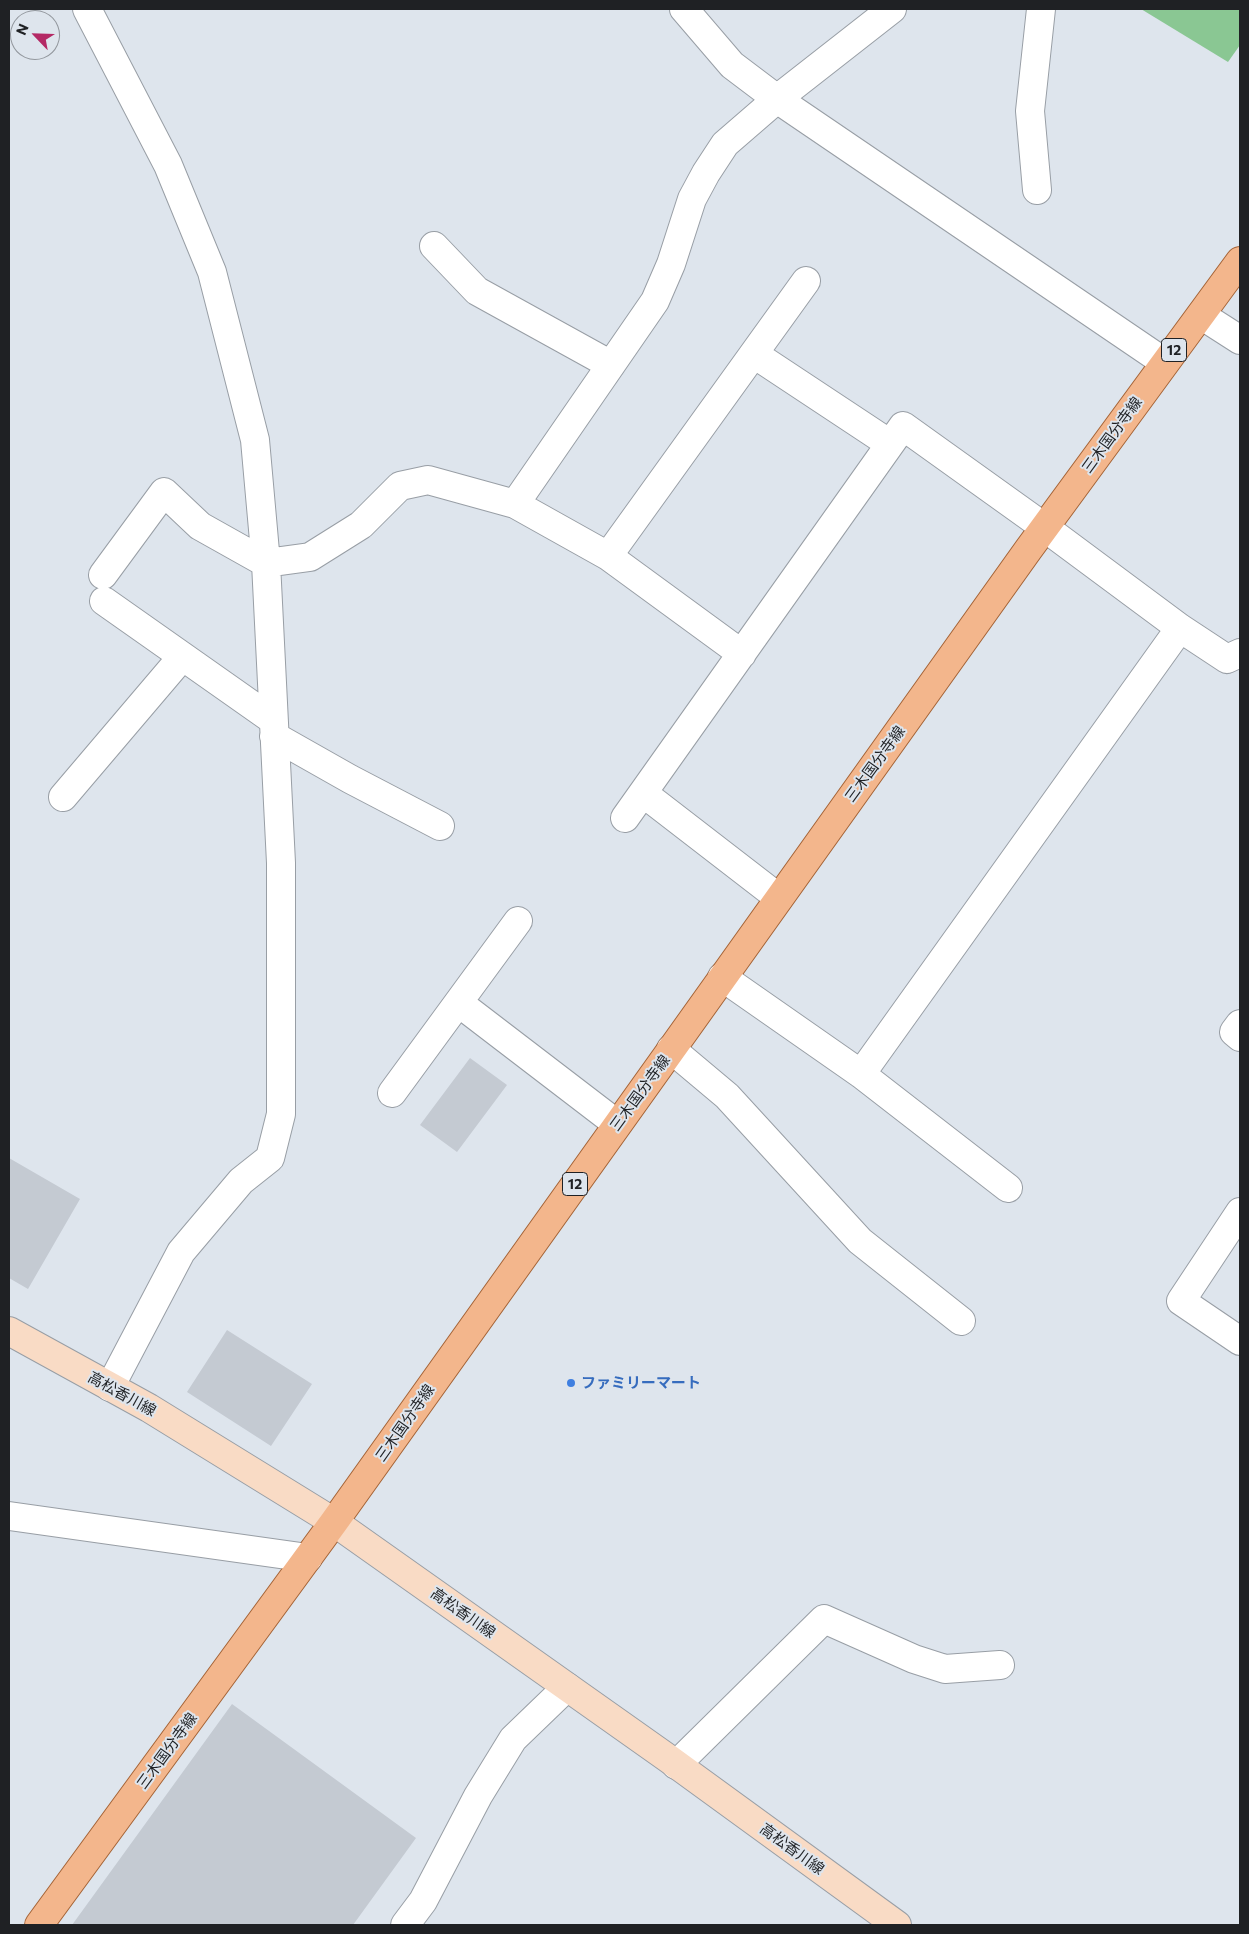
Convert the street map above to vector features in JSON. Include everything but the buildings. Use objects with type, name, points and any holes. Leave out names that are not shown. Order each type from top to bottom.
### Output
[{"type":"main road","name":"三木国分寺線","points":[[39,1925],[334,1522],[1044,527],[1240,261]]},
{"type":"main road","name":"高松香川線","points":[[9,1331],[149,1408],[334,1522],[897,1925]]},
{"type":"street","points":[[87,9],[168,165],[212,272],[255,440],[266,563],[281,863],[281,1114],[270,1158],[241,1181],[181,1252],[110,1387]]},
{"type":"street","points":[[684,9],[732,65],[776,99],[1164,362]]},
{"type":"street","points":[[515,504],[655,301],[671,264],[692,199],[725,144],[776,99],[892,9]]},
{"type":"street","points":[[1037,190],[1030,111],[1041,9]]},
{"type":"street","points":[[434,246],[477,291],[611,365]]},
{"type":"street","points":[[608,556],[806,281]]},
{"type":"street","points":[[1202,315],[1240,340]]},
{"type":"street","points":[[754,354],[890,444]]},
{"type":"street","points":[[625,818],[903,426],[1180,628],[1227,658],[1240,653]]},
{"type":"street","points":[[440,826],[350,780],[273,728],[182,656],[103,588],[164,492],[200,526],[266,563],[310,557],[361,525],[400,486],[428,480],[515,504],[608,556],[742,654]]},
{"type":"street","points":[[861,1074],[1180,628]]},
{"type":"street","points":[[63,797],[182,656]]},
{"type":"street","points":[[643,793],[780,898]]},
{"type":"street","points":[[392,1094],[518,921]]},
{"type":"street","points":[[722,977],[861,1074],[1008,1188]]},
{"type":"street","points":[[459,1002],[617,1124]]},
{"type":"street","points":[[1240,1024],[1234,1032],[1240,1037]]},
{"type":"street","points":[[671,1050],[727,1096],[860,1241],[962,1321]]},
{"type":"street","points":[[1240,1212],[1181,1301],[1240,1341]]},
{"type":"street","points":[[9,1516],[308,1558]]},
{"type":"street","points":[[676,1765],[824,1619],[914,1659],[945,1669],[1000,1666]]},
{"type":"street","points":[[405,1925],[422,1901],[478,1796],[513,1739],[567,1687]]},
{"type":"green space","points":[[1141,9],[1240,9],[1240,45],[1228,62]]},
{"type":"place","name":"ファミリーマート","points":[[571,1383]]}]
